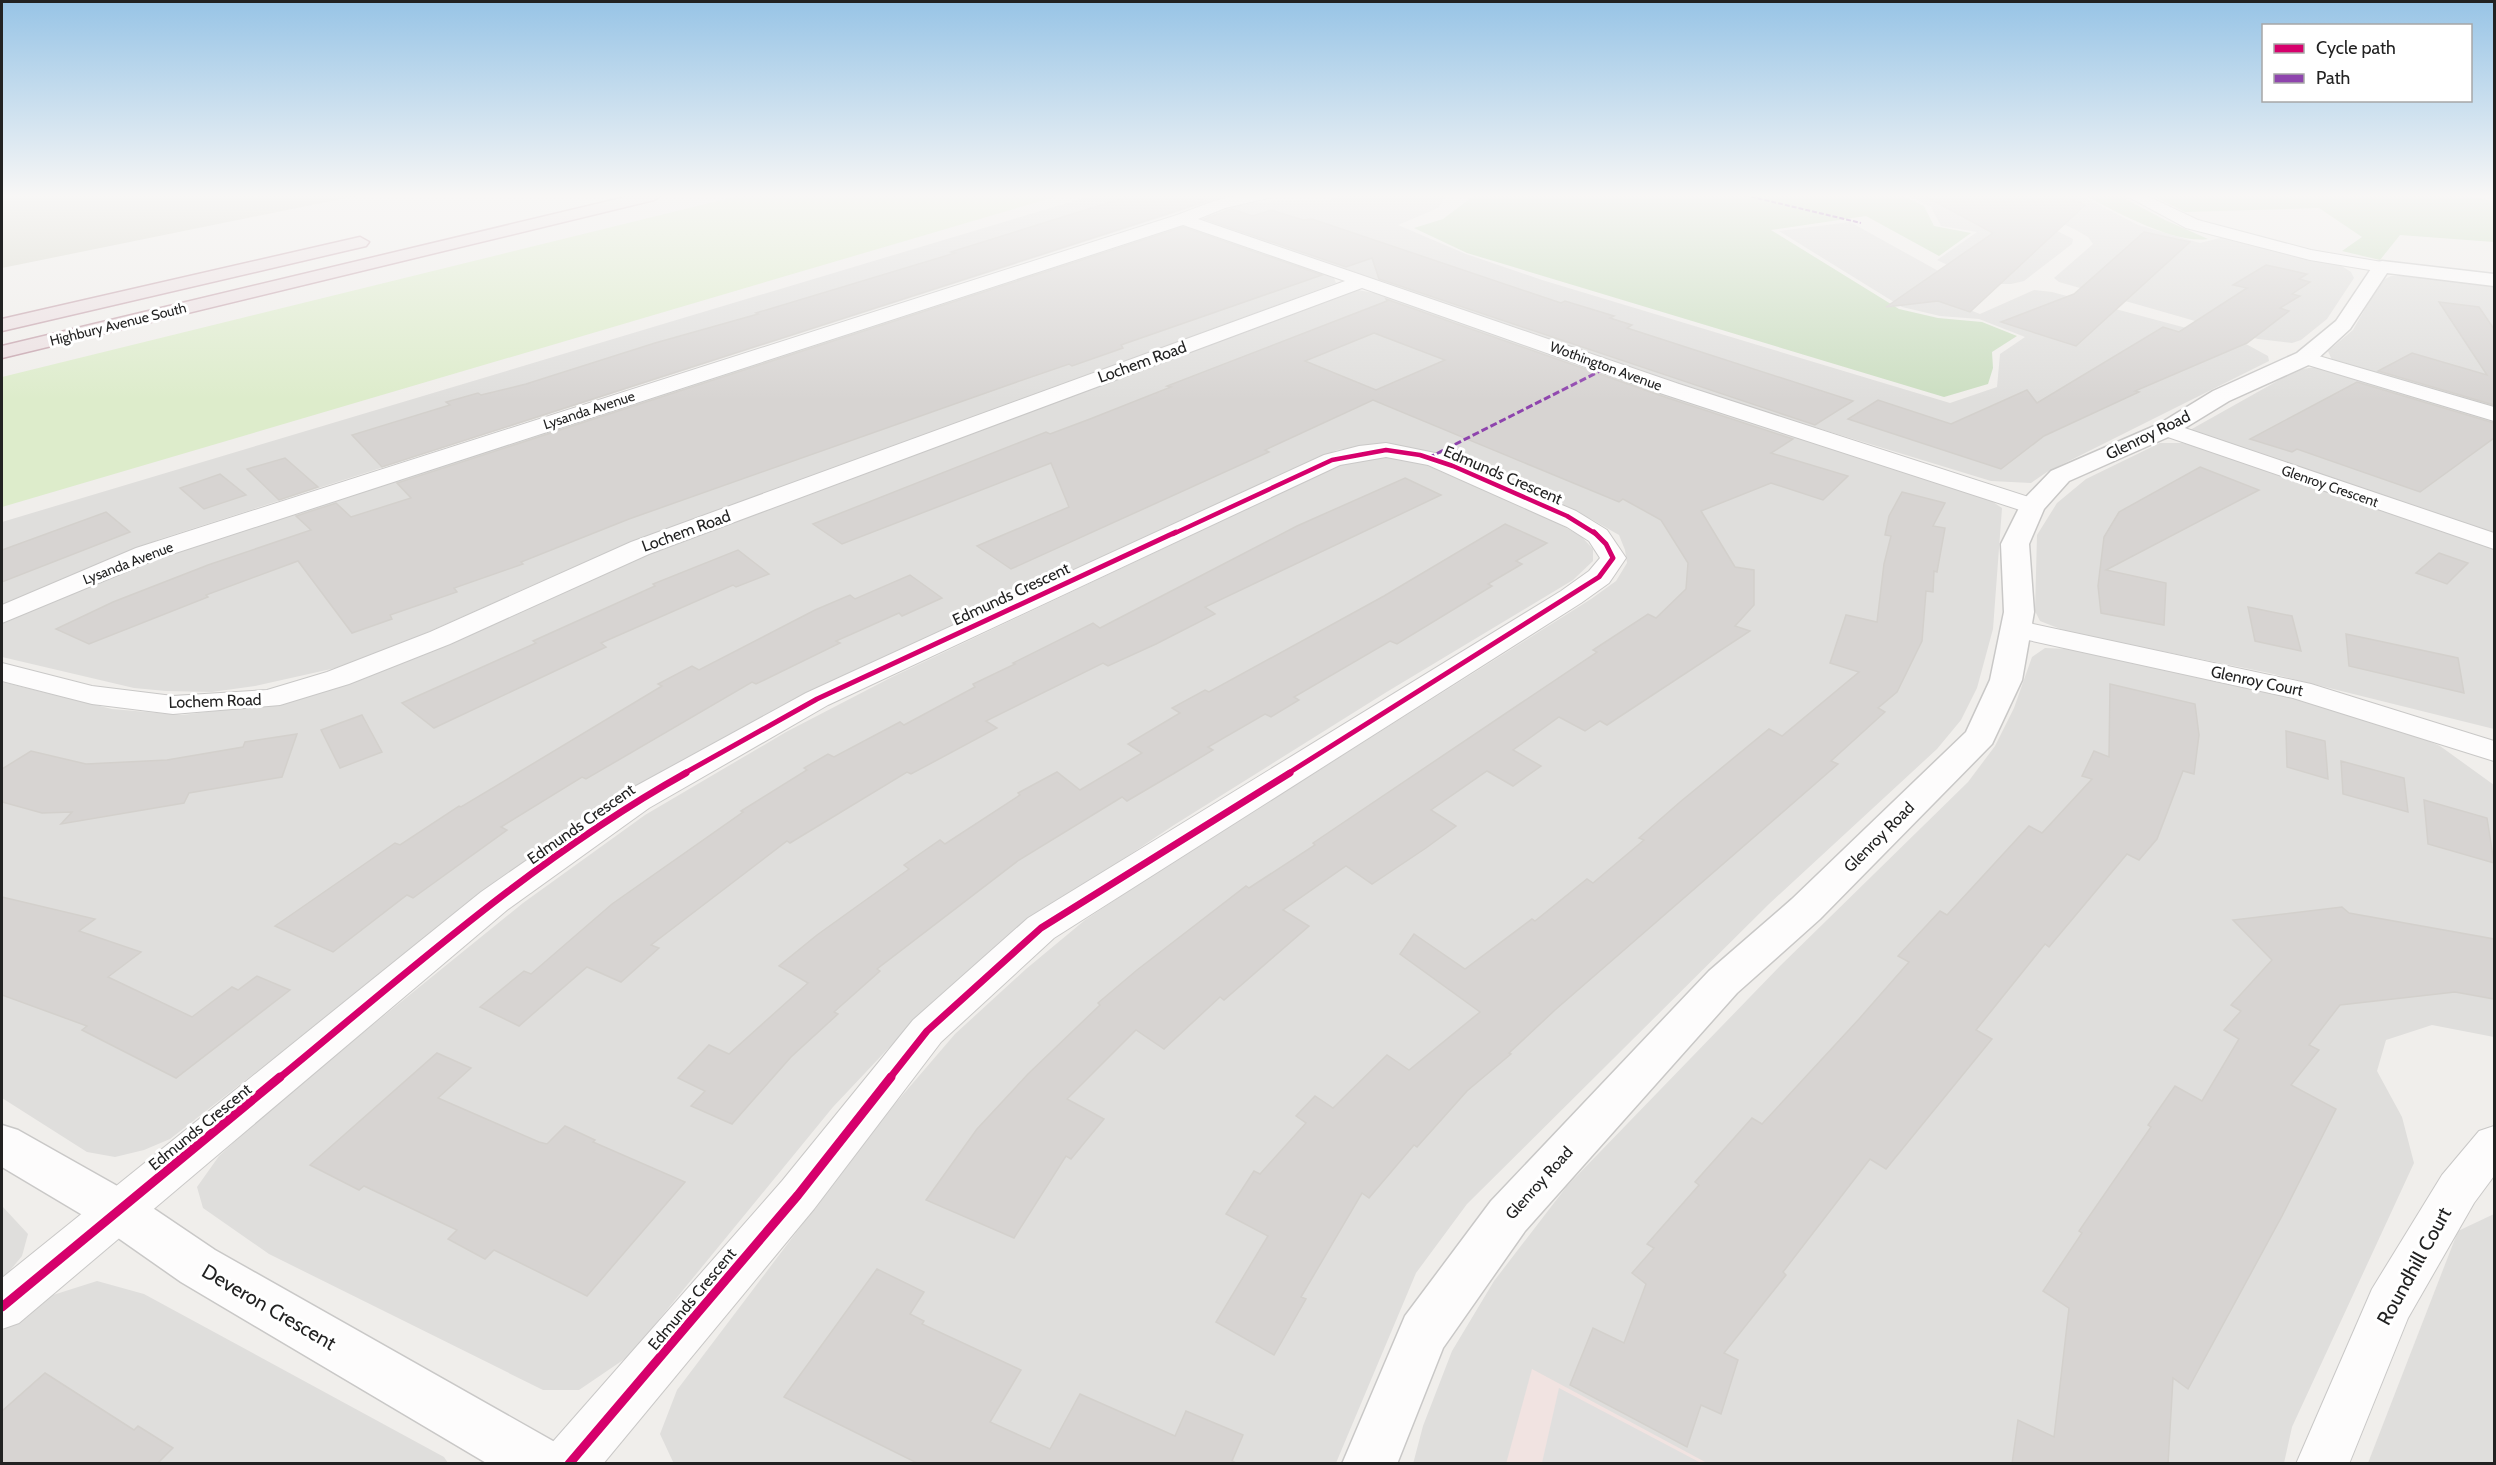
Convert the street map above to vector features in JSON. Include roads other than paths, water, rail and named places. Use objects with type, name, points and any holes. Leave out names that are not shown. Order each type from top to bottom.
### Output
[{"type":"highway","name":"Highbury Avenue South","points":[[2,326],[269,263]]},
{"type":"highway","name":"Highbury Avenue South","points":[[2,352],[370,263]]},
{"type":"street","name":"Lysanda Avenue","points":[[2,615],[156,551],[1046,263]]},
{"type":"street","name":"Wothington Avenue","points":[[1312,263],[1671,389],[2032,506]]},
{"type":"street","points":[[2360,263],[2494,280]]},
{"type":"street","name":"Glenroy Road","points":[[1369,1464],[1423,1333],[1508,1216],[1724,982],[1806,909],[1980,737],[2006,680],[2019,612],[2015,544],[2032,506],[2060,476],[2167,429],[2221,396],[2305,358],[2343,325],[2382,267]]},
{"type":"street","name":"Lochem Road","points":[[2,672],[92,695],[172,705],[269,699],[338,678],[440,638],[640,548],[1363,281]]},
{"type":"street","points":[[2305,358],[2494,414]]},
{"type":"street","name":"Glenroy Crescent","points":[[2167,429],[2494,541]]},
{"type":"street","name":"Edmunds Crescent","points":[[118,1211],[494,901],[637,800],[817,699],[1332,460],[1359,452],[1386,450],[1434,460],[1571,518],[1609,546],[1613,558],[1599,577],[1571,597],[1041,928],[927,1031],[798,1195],[569,1464]]},
{"type":"street","name":"Glenroy Court","points":[[2016,629],[2300,690],[2494,750]]},
{"type":"street","name":"Deveron Crescent","points":[[2,1144],[118,1211],[198,1266],[541,1464]]},
{"type":"street","name":"Roundhill Court","points":[[2322,1464],[2389,1305],[2458,1189],[2494,1144]]},
{"type":"street","points":[[2,1307],[118,1211]]}]
